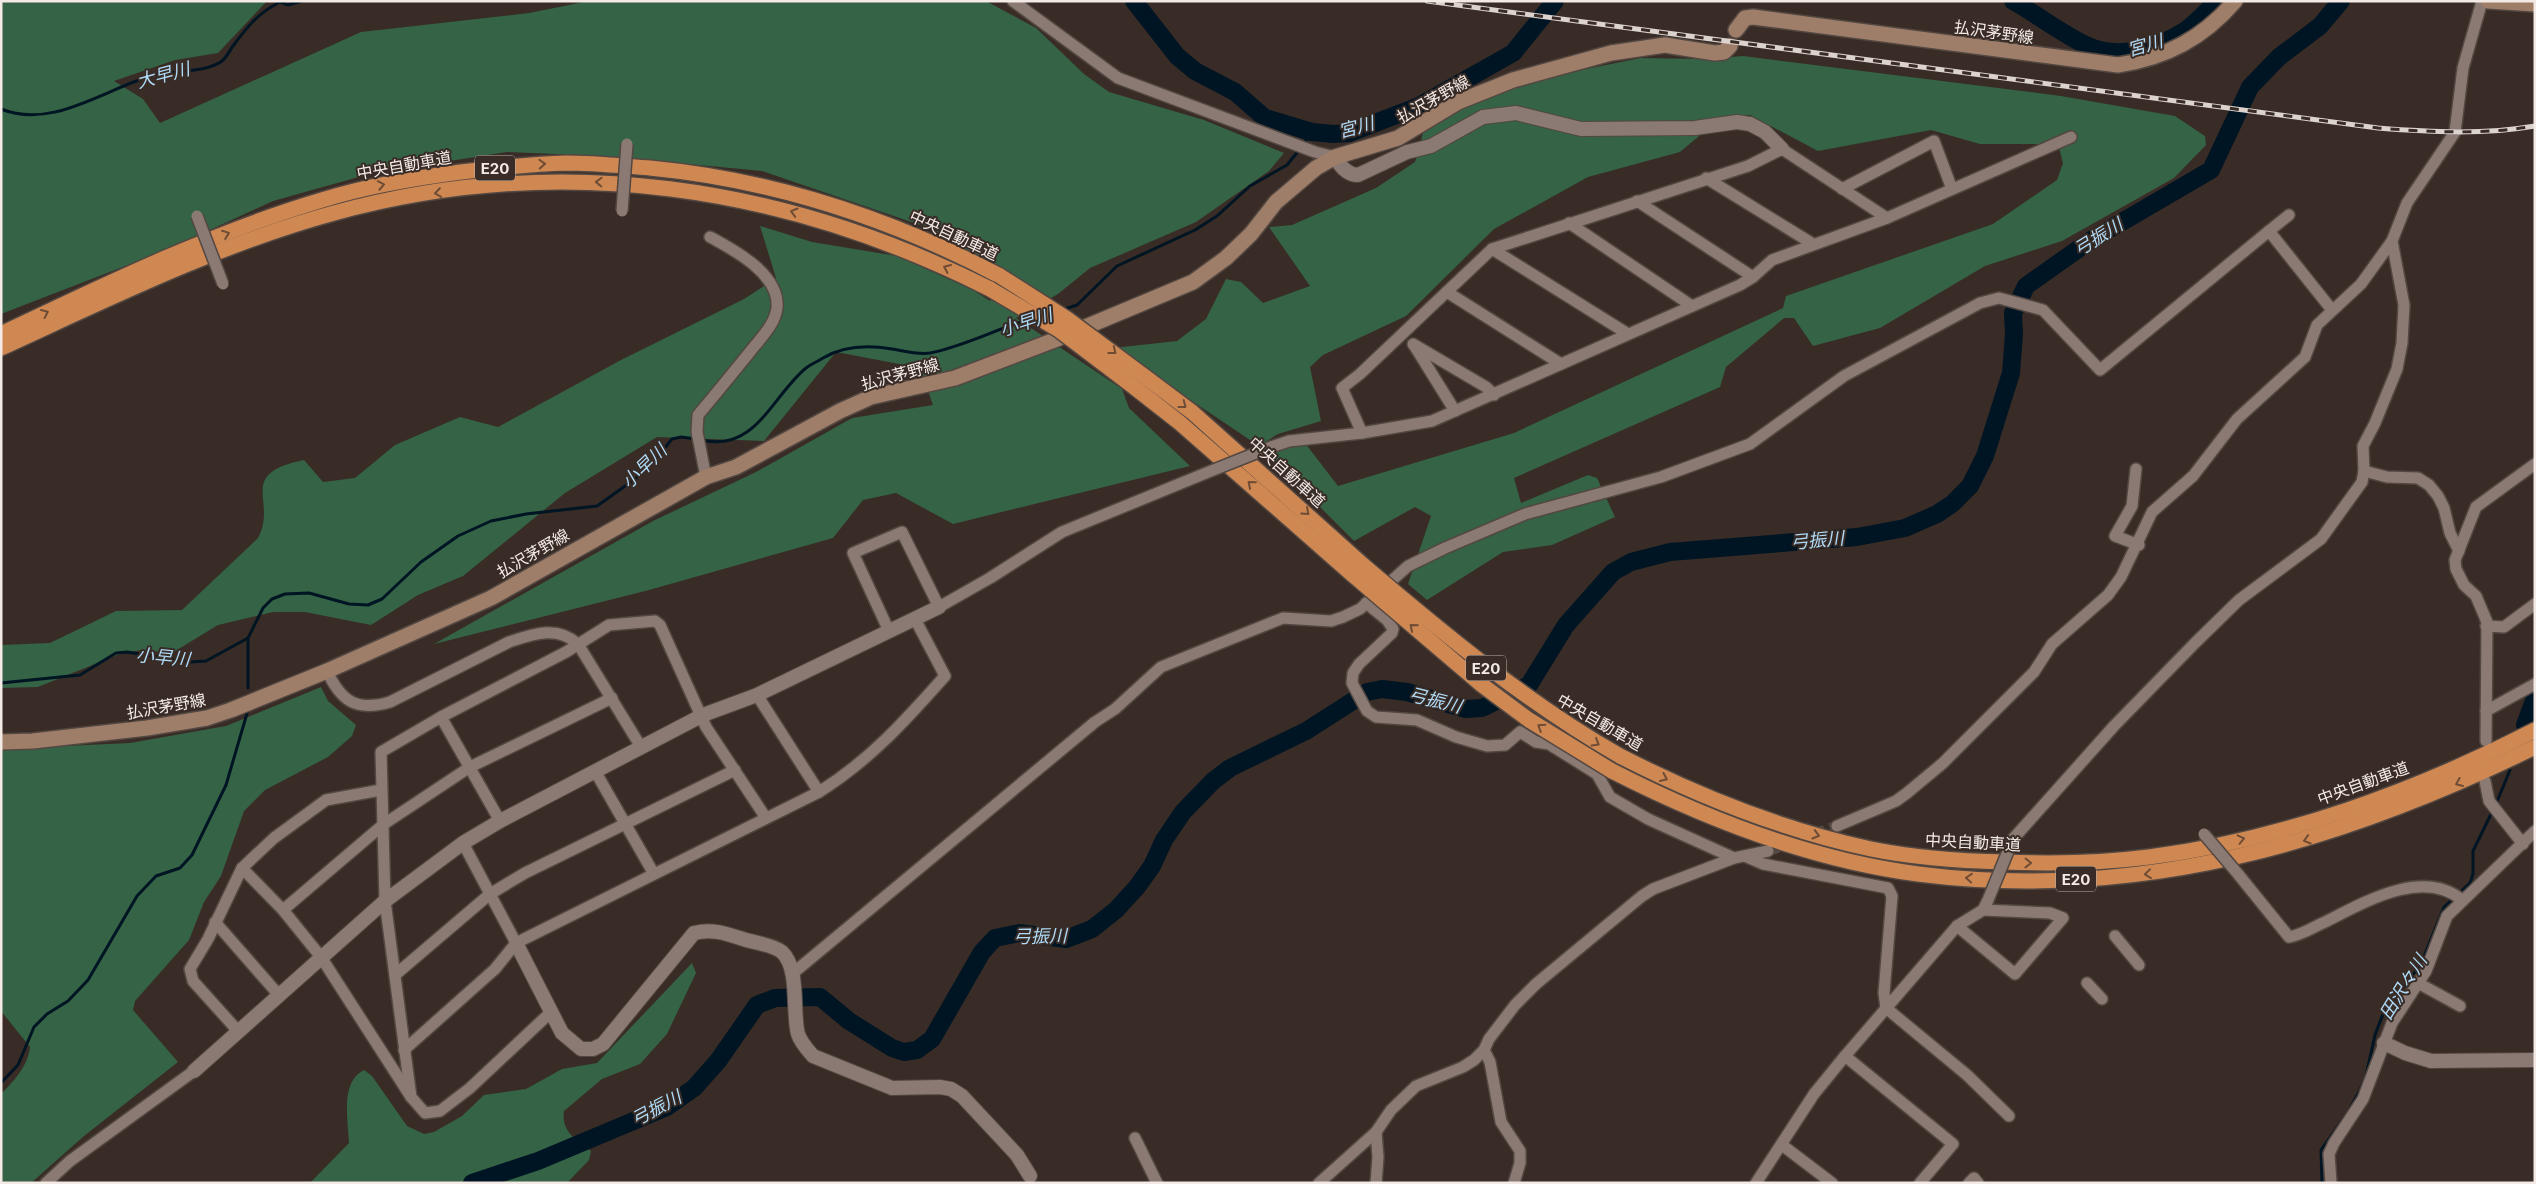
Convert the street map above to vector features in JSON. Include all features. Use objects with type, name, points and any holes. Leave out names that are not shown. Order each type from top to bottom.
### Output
[{"type":"highway","name":"中央自動車道","points":[[1,334],[155,262],[321,200],[400,181],[526,165],[606,164],[683,171],[770,187],[878,220],[922,237],[1000,276],[1074,323],[1139,381]]},
{"type":"highway","name":"中央自動車道","points":[[1,348],[187,266],[266,235],[309,221],[403,198],[524,183],[606,182],[660,187],[766,204],[872,237],[954,271],[990,290],[1199,418],[1482,685],[1529,720],[1612,771],[1652,791],[1723,822],[1780,842],[1824,854],[1918,874],[1978,878],[2089,879],[2154,873],[2216,863],[2302,841],[2389,812],[2477,776],[2535,747]]},
{"type":"highway","name":"中央自動車道","points":[[1358,570],[1545,711],[1620,756],[1746,813],[1812,834],[1874,849],[1970,861],[2098,862],[2149,857],[2206,847],[2288,828],[2426,780],[2495,751],[2535,730]]},
{"type":"main road","name":"払沢茅野線","points":[[1736,30],[1745,18],[1753,16],[2118,65],[2140,62],[2188,43],[2221,17],[2235,1]]},
{"type":"main road","points":[[2488,1],[2535,4]]},
{"type":"main road","name":"払沢茅野線","points":[[1,742],[88,736],[207,718],[327,670],[491,598],[706,477],[736,467],[840,411],[871,398],[955,378],[1193,282],[1226,258],[1251,234],[1276,202],[1316,168],[1335,157],[1398,138],[1458,102],[1513,80],[1565,64],[1638,47],[1665,45],[1715,54],[1724,52],[1730,46]]},
{"type":"street","points":[[1013,1],[1118,78],[1335,157],[1340,166],[1352,175],[1358,175],[1407,152],[1431,146],[1483,117],[1516,112],[1581,130],[1695,128],[1737,122],[1750,124],[1764,132],[1782,148],[1887,218]]},
{"type":"street","points":[[1837,826],[1896,800],[1942,763],[2034,672],[2052,644],[2108,595],[2122,577],[2139,545],[2152,512],[2193,476],[2238,419],[2305,357],[2317,325],[2361,284],[2392,241],[2407,203],[2456,132],[2463,68],[2482,1]]},
{"type":"street","points":[[46,1183],[70,1162],[194,1071],[278,994],[385,901],[463,843],[500,820],[640,747],[703,715],[758,694],[939,607],[990,578],[1062,532],[1289,441],[1362,433],[1432,421],[1692,306],[1753,277],[1772,260],[1887,218],[2071,137]]},
{"type":"street","points":[[622,210],[628,140]]},
{"type":"street","points":[[1842,189],[1934,141],[1952,189]]},
{"type":"street","points":[[1362,433],[1342,388],[1360,374],[1492,249],[1706,178],[1748,166],[1782,148]]},
{"type":"street","points":[[1706,178],[1813,244]]},
{"type":"street","points":[[1637,201],[1753,277]]},
{"type":"street","points":[[196,212],[224,286]]},
{"type":"street","points":[[792,974],[1095,722],[1115,709],[1161,667],[1283,618],[1331,621],[1360,609],[1408,566],[1525,514],[1661,477],[1750,444],[1851,371],[1980,303],[1999,298],[2043,310],[2100,370],[2289,215]]},
{"type":"street","points":[[1569,223],[1692,306]]},
{"type":"street","points":[[2269,232],[2332,310]]},
{"type":"street","points":[[706,477],[697,432],[698,416],[768,329],[777,308],[776,293],[763,272],[738,252],[710,237]]},
{"type":"street","points":[[1756,1183],[1814,1094],[1845,1056],[1957,926],[1986,905],[2013,839],[2114,726],[2239,600],[2321,539],[2362,482],[2364,471],[2363,446],[2375,423],[2397,369],[2402,343],[2404,304],[2392,241]]},
{"type":"street","points":[[1492,249],[1628,334]]},
{"type":"street","points":[[1447,292],[1561,364]]},
{"type":"street","points":[[1401,334],[1413,344],[1486,387],[1494,395]]},
{"type":"street","points":[[1413,344],[1455,411]]},
{"type":"street","points":[[2486,741],[2487,622],[2476,596],[2464,585],[2456,569],[2455,560],[2476,507],[2535,464]]},
{"type":"street","points":[[2136,469],[2132,506],[2116,536],[2139,545]]},
{"type":"street","points":[[2364,471],[2387,477],[2418,478],[2429,485],[2438,496],[2444,508],[2450,533],[2458,551]]},
{"type":"street","points":[[888,631],[853,553],[902,532],[939,607]]},
{"type":"street","points":[[1366,603],[1387,620],[1393,629],[1392,634],[1359,664],[1353,673],[1352,683],[1367,711],[1376,717],[1417,720],[1456,737],[1487,746],[1505,745],[1520,732],[1536,742],[1549,744],[1597,774],[1610,797],[1640,815],[1734,858]]},
{"type":"street","points":[[2486,626],[2504,627],[2535,604]]},
{"type":"street","points":[[404,1050],[495,969],[516,943],[819,792],[838,780],[887,740],[946,676],[915,619]]},
{"type":"street","points":[[411,1097],[385,901],[381,752],[441,717],[616,623],[655,621],[660,625],[703,715],[706,727],[766,818]]},
{"type":"street","points":[[327,670],[339,691],[347,700],[360,706],[374,707],[390,702],[509,642],[529,635],[550,632],[561,633],[570,637],[578,644],[640,747]]},
{"type":"street","points":[[2486,711],[2535,684]]},
{"type":"street","points":[[758,694],[819,792]]},
{"type":"street","points":[[283,910],[384,824],[470,767],[612,698]]},
{"type":"street","points":[[441,717],[500,820]]},
{"type":"street","points":[[395,975],[490,894],[526,873],[735,770]]},
{"type":"street","points":[[595,771],[654,874]]},
{"type":"street","points":[[2485,781],[2490,802],[2523,844]]},
{"type":"street","points":[[238,1031],[193,981],[190,969],[208,939],[242,868],[274,838],[326,800],[381,790]]},
{"type":"street","points":[[2331,1183],[2330,1154],[2334,1143],[2363,1099],[2392,1023],[2426,971],[2447,916],[2458,897],[2523,844],[2535,831]]},
{"type":"street","points":[[2204,834],[2289,937],[2394,892],[2423,887],[2458,897]]},
{"type":"street","points":[[463,843],[516,943],[550,1013],[562,1033],[581,1049],[593,1049],[603,1044],[694,933],[704,930],[715,930],[777,950],[787,960],[792,974],[798,1034],[804,1046],[813,1056],[892,1088],[951,1089],[962,1096],[1017,1155],[1032,1179]]},
{"type":"street","points":[[1320,1183],[1376,1132],[1391,1110],[1416,1086],[1462,1067],[1484,1050],[1489,1039],[1514,1005],[1536,984],[1642,896],[1653,889],[1734,858],[1747,857],[1768,851]]},
{"type":"street","points":[[1747,857],[1763,864],[1888,888],[1892,896],[1884,993],[1886,1008],[1967,1075],[2009,1116]]},
{"type":"street","points":[[242,868],[283,910],[321,957],[411,1097],[425,1113],[440,1112],[470,1088],[550,1013]]},
{"type":"street","points":[[1957,926],[2015,974],[2063,918],[2050,913],[1986,905]]},
{"type":"street","points":[[215,922],[278,994]]},
{"type":"street","points":[[2115,936],[2140,965]]},
{"type":"street","points":[[2418,983],[2460,1006]]},
{"type":"street","points":[[2087,984],[2102,999]]},
{"type":"street","points":[[2384,1043],[2404,1054],[2430,1061],[2535,1060]]},
{"type":"street","points":[[1484,1050],[1490,1062],[1501,1122],[1520,1151],[1520,1163],[1514,1183]]},
{"type":"street","points":[[1845,1056],[1953,1144],[1920,1183]]},
{"type":"street","points":[[1376,1132],[1378,1157],[1376,1183]]},
{"type":"street","points":[[1135,1138],[1157,1183]]},
{"type":"street","points":[[1782,1145],[1832,1183]]},
{"type":"street","points":[[1969,1183],[1974,1178],[1978,1183]]},
{"type":"green space","points":[[1,1],[267,1],[218,53],[175,60],[114,81],[143,99],[160,123],[361,32],[529,13],[589,1],[986,1],[1036,28],[1084,74],[1109,92],[1204,120],[1284,153],[1269,171],[1196,222],[1090,268],[1058,294],[1016,318],[1122,389],[1129,408],[1190,466],[953,524],[896,493],[863,500],[833,538],[649,590],[434,644],[653,521],[756,472],[852,418],[933,405],[920,368],[836,352],[764,441],[657,437],[565,493],[463,576],[418,595],[371,625],[305,612],[273,612],[218,625],[172,653],[142,650],[122,653],[38,687],[1,688],[1,645],[50,643],[116,611],[182,610],[258,538],[263,525],[264,481],[271,473],[283,466],[304,460],[323,482],[355,478],[395,445],[460,417],[498,427],[621,360],[744,299],[776,278],[760,226],[812,242],[897,256],[973,290],[990,301],[1011,274],[923,226],[762,171],[604,156],[507,152],[373,173],[273,201],[164,251],[1,314]]},
{"type":"green space","points":[[1743,56],[2061,96],[2175,116],[2205,136],[2206,145],[2174,178],[2062,241],[1985,266],[1880,328],[1813,346],[1794,318],[1784,318],[1726,367],[1720,387],[1514,478],[1521,503],[1588,475],[1597,478],[1615,517],[1552,545],[1503,552],[1427,600],[1408,584],[1431,516],[1415,507],[1354,541],[1266,453],[1305,443],[1338,486],[1514,433],[1783,308],[1786,296],[1993,224],[2057,180],[2063,163],[2058,144],[1980,144],[1931,130],[1818,151],[1750,115],[1723,116],[1680,152],[1588,177],[1494,229],[1406,316],[1323,355],[1310,367],[1321,421],[1278,434],[1259,446],[1113,348],[1177,341],[1206,319],[1226,279],[1241,282],[1263,303],[1310,286],[1269,227],[1292,225],[1376,188],[1415,162],[1425,126],[1517,83],[1641,58],[1705,59]]},
{"type":"green space","points":[[321,687],[328,701],[356,725],[352,736],[328,757],[265,790],[244,811],[221,876],[204,902],[189,940],[135,1001],[133,1010],[178,1062],[84,1136],[31,1183],[1,1183],[1,1094],[23,1067],[30,1047],[1,1011],[1,749],[130,743],[226,726]]},
{"type":"green space","points":[[692,963],[696,973],[667,1034],[640,1064],[602,1079],[564,1111],[567,1130],[575,1139],[591,1151],[589,1160],[567,1183],[310,1183],[349,1143],[348,1092],[356,1076],[364,1070],[372,1076],[407,1126],[424,1134],[434,1132],[462,1116],[484,1095],[526,1089],[562,1069],[597,1063]]},
{"type":"waterway","name":"大早川","points":[[1,109],[21,114],[60,111],[154,75],[207,68],[223,60],[248,27],[265,11],[280,2],[288,5],[302,1]]},
{"type":"waterway","name":"宮川","points":[[1134,1],[1177,56],[1195,71],[1235,92],[1265,118],[1312,132],[1333,134],[1349,133],[1417,107],[1513,53],[1555,1]]},
{"type":"waterway","name":"宮川","points":[[2013,1],[2078,41],[2100,50],[2112,52],[2138,50],[2163,42],[2194,24],[2217,1]]},
{"type":"waterway","name":"弓振川","points":[[472,1183],[538,1161],[667,1107],[694,1088],[718,1061],[757,1005],[775,998],[820,997],[849,1021],[892,1048],[904,1052],[917,1050],[932,1039],[982,952],[995,938],[1019,933],[1066,939],[1092,929],[1116,910],[1137,887],[1152,866],[1164,840],[1183,812],[1213,781],[1230,768],[1306,731],[1367,692],[1382,689],[1407,692],[1466,709],[1482,708],[1529,685],[1566,625],[1613,572],[1631,562],[1670,552],[1857,537],[1905,528],[1937,514],[1952,504],[1970,486],[1985,456],[2011,373],[2014,334],[2013,313],[2026,286],[2091,240],[2211,170],[2250,87],[2279,57],[2320,26],[2341,1]]},
{"type":"waterway","name":"小早川","points":[[1303,144],[1312,132]]},
{"type":"waterway","name":"小早川","points":[[1062,310],[1077,305],[1117,266],[1195,230],[1217,216],[1250,186],[1287,165],[1300,149]]},
{"type":"waterway","name":"小早川","points":[[702,440],[720,442],[736,438],[749,430],[806,368],[839,351],[874,347],[930,353],[956,346],[1030,319]]},
{"type":"waterway","name":"小早川","points":[[1,683],[80,675],[116,653],[127,652],[190,662],[206,661],[248,638],[263,608],[272,599],[285,594],[309,593],[349,604],[368,605],[382,599],[421,562],[458,536],[491,521],[526,514],[597,506],[635,479],[655,460],[672,439],[681,437],[696,439]]},
{"type":"waterway","points":[[248,638],[248,688]]},
{"type":"waterway","name":"田沢々川","points":[[2525,725],[2535,698]]},
{"type":"waterway","points":[[1,1083],[18,1065],[34,1027],[47,1014],[68,1001],[88,980],[137,896],[156,876],[180,868],[192,855],[226,785],[248,710]]},
{"type":"waterway","name":"田沢々川","points":[[2496,804],[2510,770]]},
{"type":"waterway","name":"田沢々川","points":[[2322,1183],[2321,1150],[2348,1112],[2359,1092],[2366,1076],[2375,1035],[2383,1014],[2421,964],[2444,907],[2470,883],[2473,874],[2473,851],[2493,810]]},
{"type":"tunnel","points":[[1768,851],[1837,826]]},
{"type":"railway","points":[[1427,1],[2378,128],[2476,132],[2535,126]]}]
